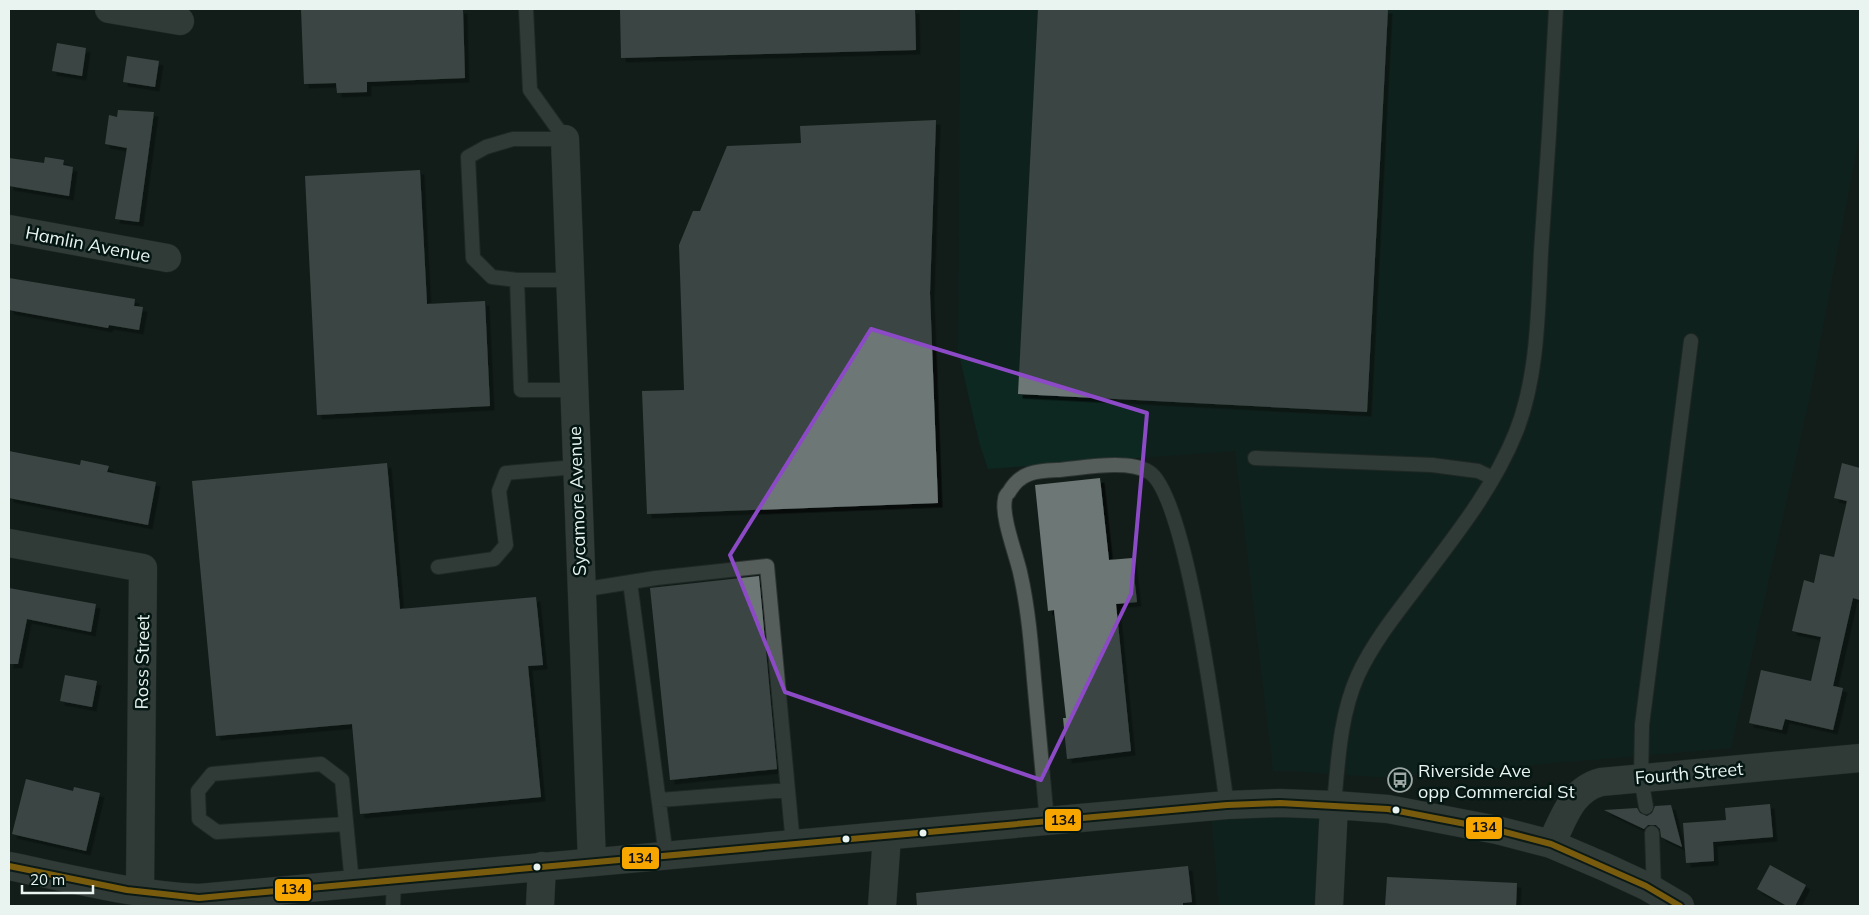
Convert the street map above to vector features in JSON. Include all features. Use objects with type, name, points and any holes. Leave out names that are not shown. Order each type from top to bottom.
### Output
[{"type":"street","points":[[109,9],[180,21]]},
{"type":"street","name":"Sycamore Avenue","points":[[565,139],[592,862]]},
{"type":"street","name":"Hamlin Avenue","points":[[9,229],[167,258]]},
{"type":"street","name":"Ross Street","points":[[9,543],[142,568],[140,892]]},
{"type":"street","name":"Fourth Street","points":[[1551,844],[1570,805],[1584,789],[1601,782],[1860,758]]},
{"type":"street","points":[[9,866],[199,902],[394,879],[1227,805],[1280,803],[1334,804],[1388,809],[1443,818],[1551,844],[1605,867],[1680,906]]},
{"type":"street","points":[[1329,906],[1334,804]]},
{"type":"street","points":[[882,906],[887,836]]},
{"type":"street","points":[[540,906],[542,866]]},
{"type":"lane","points":[[526,9],[530,90],[565,139]]},
{"type":"lane","points":[[1334,804],[1341,737],[1348,706],[1358,676],[1378,637],[1462,526],[1493,478],[1521,419],[1535,348],[1556,9]]},
{"type":"lane","points":[[565,139],[513,139],[486,148],[468,157],[473,258],[492,277],[517,280],[570,280]]},
{"type":"lane","points":[[517,280],[521,390],[574,390]]},
{"type":"lane","points":[[1646,807],[1641,778],[1642,725],[1691,341]]},
{"type":"lane","points":[[1255,458],[1432,465],[1478,471],[1493,478]]},
{"type":"lane","points":[[1047,821],[1026,598],[1018,561],[1006,523],[1005,499],[1014,482],[1026,474],[1042,471],[1131,464],[1150,472],[1163,487],[1185,552],[1213,708],[1227,805]]},
{"type":"lane","points":[[438,567],[494,559],[506,545],[499,491],[506,473],[576,467]]},
{"type":"lane","points":[[581,590],[630,582],[767,566],[793,844]]},
{"type":"lane","points":[[630,582],[666,856]]},
{"type":"lane","points":[[346,824],[217,832],[199,819],[198,791],[212,774],[321,764],[342,780],[352,883]]},
{"type":"lane","points":[[660,800],[788,790]]},
{"type":"lane","points":[[1652,833],[1654,891]]},
{"type":"lane","points":[[393,906],[394,879]]},
{"type":"highlighted area","points":[[871,329],[1147,413],[1131,594],[1041,780],[785,692],[730,555]]},
{"type":"shaded area","points":[[960,9],[1860,9],[1860,132],[1810,396],[1731,748],[1392,777],[1273,771],[1235,451],[988,469],[979,442],[958,350]]},
{"type":"shaded area","points":[[1328,809],[1322,906],[1219,906],[1211,814]]},
{"type":"building","points":[[301,9],[463,9],[465,78],[367,82],[367,92],[337,93],[336,83],[304,84]]},
{"type":"building","points":[[620,9],[915,9],[916,50],[621,58]]},
{"type":"building","points":[[1038,9],[1388,9],[1367,412],[1018,394]]},
{"type":"building","points":[[57,43],[86,48],[82,76],[52,71]]},
{"type":"building","points":[[127,56],[159,61],[155,87],[123,82]]},
{"type":"building","points":[[118,110],[154,112],[139,222],[115,219],[127,148],[105,144],[109,115],[117,117]]},
{"type":"building","points":[[936,120],[930,293],[938,503],[647,514],[642,391],[684,390],[679,245],[693,211],[700,211],[727,146],[801,143],[800,126]]},
{"type":"building","points":[[45,157],[64,160],[63,165],[73,167],[69,196],[9,186],[9,158],[44,163]]},
{"type":"building","points":[[420,170],[427,304],[485,301],[490,406],[317,415],[305,176]]},
{"type":"building","points":[[9,278],[135,299],[134,306],[143,307],[139,330],[109,325],[108,328],[9,310]]},
{"type":"building","points":[[9,451],[80,465],[81,460],[109,466],[107,472],[156,482],[148,525],[9,498]]},
{"type":"building","points":[[387,463],[400,609],[536,597],[543,665],[528,666],[541,797],[360,814],[352,724],[216,736],[192,481]]},
{"type":"building","points":[[1842,463],[1860,468],[1860,600],[1853,598],[1833,686],[1843,688],[1833,730],[1785,719],[1782,730],[1749,723],[1761,670],[1811,681],[1821,637],[1792,631],[1804,580],[1814,583],[1820,554],[1834,557],[1847,501],[1834,498]]},
{"type":"building","points":[[1100,478],[1109,560],[1132,558],[1137,602],[1116,604],[1131,751],[1067,759],[1063,718],[1066,718],[1054,610],[1048,611],[1035,485]]},
{"type":"building","points":[[759,576],[777,769],[670,780],[650,588]]},
{"type":"building","points":[[9,588],[96,604],[91,632],[27,619],[18,664],[9,664]]},
{"type":"building","points":[[65,675],[97,681],[92,707],[60,701]]},
{"type":"building","points":[[26,779],[73,791],[74,787],[100,793],[86,851],[12,834]]},
{"type":"building","points":[[1770,804],[1773,837],[1713,842],[1714,861],[1686,863],[1683,823],[1726,820],[1725,808]]},
{"type":"building","points":[[1671,805],[1682,847],[1661,837],[1660,829],[1656,825],[1648,825],[1644,829],[1604,810],[1637,808],[1640,813],[1647,816],[1652,813],[1655,806]]},
{"type":"building","points":[[1770,865],[1806,885],[1795,906],[1787,906],[1757,889]]},
{"type":"building","points":[[1188,866],[1192,902],[1183,903],[1183,906],[917,906],[916,893]]},
{"type":"building","points":[[1387,877],[1517,883],[1516,906],[1385,906]]},
{"type":"transit line","name":"134","points":[[9,866],[127,890],[199,898],[1227,805],[1280,803],[1388,809],[1497,830],[1551,844],[1646,886],[1680,906]]},
{"type":"place","name":"Riverside Ave opp Commercial St","points":[[1400,780]]}]
